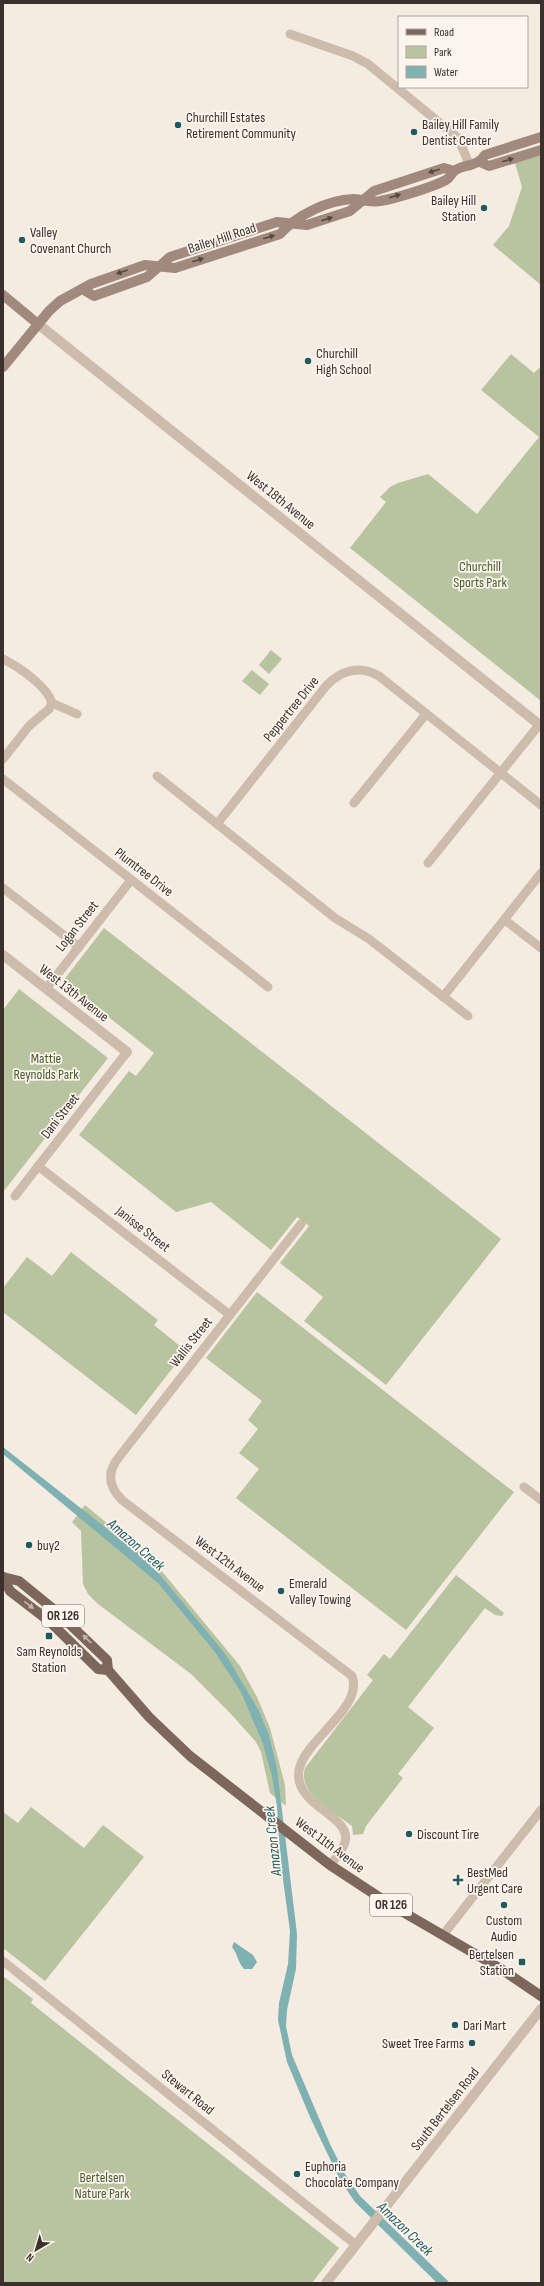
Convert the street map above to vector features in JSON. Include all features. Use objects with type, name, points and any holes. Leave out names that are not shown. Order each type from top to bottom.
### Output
[{"type":"main road","name":"Bailey Hill Road","points":[[3,367],[38,324],[60,301],[84,290],[94,296],[148,277],[160,266],[175,268],[280,234],[289,224],[307,225],[350,211],[363,199],[378,202],[448,180],[454,171],[475,164],[485,155],[541,137]]},
{"type":"main road","name":"Bailey Hill Road","points":[[475,164],[488,166],[541,150]]},
{"type":"main road","name":"West 18th Avenue","points":[[3,295],[38,324]]},
{"type":"main road","name":"West 11th Avenue","points":[[3,1577],[19,1581],[64,1617],[107,1660],[108,1670],[175,1742],[300,1842],[330,1865],[370,1892],[501,1969],[541,1996]]},
{"type":"street","points":[[290,34],[353,56],[368,64],[458,138],[475,164]]},
{"type":"street","name":"West 18th Avenue","points":[[38,324],[540,725]]},
{"type":"street","points":[[3,659],[36,682],[50,697],[52,703],[49,709],[29,726],[3,759]]},
{"type":"street","name":"Peppertree Drive","points":[[217,824],[326,686],[342,674],[358,669],[372,672],[541,805]]},
{"type":"street","points":[[52,703],[77,714]]},
{"type":"street","points":[[354,803],[426,714]]},
{"type":"street","points":[[428,863],[540,725]]},
{"type":"street","points":[[158,776],[335,918],[369,939],[468,1016]]},
{"type":"street","name":"Plumtree Drive","points":[[3,779],[268,988]]},
{"type":"street","points":[[443,996],[541,873]]},
{"type":"street","name":"Logan Street","points":[[46,989],[131,880]]},
{"type":"street","points":[[3,888],[79,947]]},
{"type":"street","points":[[505,920],[541,948]]},
{"type":"street","name":"West 13th Avenue","points":[[3,955],[127,1052]]},
{"type":"street","name":"Dani Street","points":[[15,1196],[127,1052]]},
{"type":"street","name":"Janisse Street","points":[[38,1166],[230,1315]]},
{"type":"street","name":"Wallis Street","points":[[110,1481],[113,1464],[301,1224]]},
{"type":"street","name":"West 12th Avenue","points":[[110,1481],[116,1494],[122,1500],[352,1676],[355,1683],[352,1697],[304,1758],[299,1771],[300,1786],[304,1794],[338,1822],[345,1833],[346,1840],[343,1847],[330,1865]]},
{"type":"street","points":[[524,1487],[541,1500]]},
{"type":"street","points":[[443,1935],[541,1810]]},
{"type":"street","name":"Stewart Road","points":[[3,1961],[356,2245]]},
{"type":"street","name":"South Bertelsen Road","points":[[326,2283],[541,2009]]},
{"type":"green space","points":[[541,155],[541,285],[493,245],[509,226],[522,187],[515,163]]},
{"type":"green space","name":"Churchill Sports Park","points":[[511,354],[534,373],[539,368],[541,370],[541,701],[350,548],[386,502],[380,497],[390,487],[428,474],[477,514],[539,437],[481,390]]},
{"type":"green space","points":[[271,650],[282,659],[269,674],[259,665]]},
{"type":"green space","points":[[252,670],[269,684],[260,695],[242,681]]},
{"type":"green space","points":[[104,928],[501,1239],[386,1385],[304,1321],[323,1297],[280,1263],[309,1226],[297,1217],[271,1250],[211,1202],[176,1212],[79,1135],[129,1071],[136,1076],[154,1053],[63,981]]},
{"type":"green space","name":"Mattie Reynolds Park","points":[[19,989],[108,1058],[3,1192],[3,1010]]},
{"type":"green space","points":[[71,1252],[158,1320],[154,1325],[186,1351],[136,1415],[3,1312],[3,1288],[27,1257],[52,1276]]},
{"type":"green space","points":[[257,1292],[514,1492],[406,1630],[236,1498],[259,1469],[239,1453],[258,1429],[248,1420],[262,1401],[206,1358]]},
{"type":"green space","points":[[85,1505],[144,1554],[165,1575],[240,1666],[257,1697],[270,1728],[285,1785],[286,1806],[270,1793],[261,1752],[256,1742],[231,1714],[191,1674],[98,1604],[88,1594],[83,1584],[81,1531],[72,1522]]},
{"type":"green space","points":[[456,1575],[504,1613],[502,1616],[495,1615],[485,1608],[408,1707],[434,1728],[398,1774],[403,1778],[366,1826],[363,1834],[353,1835],[352,1826],[319,1802],[306,1786],[304,1777],[305,1768],[373,1680],[367,1675],[384,1654],[390,1659]]},
{"type":"green space","points":[[31,1807],[84,1848],[103,1825],[144,1857],[45,1981],[3,1948],[3,1812],[18,1823]]},
{"type":"green space","name":"Bertelsen Nature Park","points":[[3,1976],[33,1999],[31,2003],[339,2248],[312,2283],[3,2283]]},
{"type":"water","points":[[3,1447],[134,1550],[161,1576],[226,1655],[259,1711],[269,1735],[277,1769],[297,1934],[296,1969],[287,2010],[286,2026],[292,2055],[330,2144],[345,2174],[360,2196],[450,2283],[437,2283],[355,2202],[340,2180],[310,2117],[287,2062],[278,2020],[279,2003],[288,1964],[290,1931],[280,1857],[277,1806],[272,1776],[263,1744],[241,1692],[215,1652],[158,1583],[3,1454]]},
{"type":"water","points":[[234,1942],[253,1955],[257,1962],[252,1969],[244,1969],[242,1966],[232,1947]]},
{"type":"place","name":"Churchill Estates Retirement Community","points":[[178,125]]},
{"type":"place","name":"Bailey Hill Family Dentist Center","points":[[414,132]]},
{"type":"place","name":"Bailey Hill Station","points":[[484,208]]},
{"type":"place","name":"Valley Covenant Church","points":[[22,240]]},
{"type":"place","name":"Churchill High School","points":[[308,361]]},
{"type":"place","name":"buy2","points":[[29,1545]]},
{"type":"place","name":"Emerald Valley Towing","points":[[281,1591]]},
{"type":"place","name":"Sam Reynolds Station","points":[[49,1636]]},
{"type":"place","name":"Discount Tire","points":[[409,1834]]},
{"type":"place","name":"BestMed Urgent Care","points":[[458,1880]]},
{"type":"place","name":"Custom Audio","points":[[504,1905]]},
{"type":"place","name":"Bertelsen Station","points":[[522,1962]]},
{"type":"place","name":"Dari Mart","points":[[455,2025]]},
{"type":"place","name":"Sweet Tree Farms","points":[[472,2043]]},
{"type":"place","name":"Euphoria Chocolate Company","points":[[297,2174]]},
{"type":"water label","name":"Amazon Creek","points":[[136,1545]]},
{"type":"water label","name":"Amazon Creek","points":[[273,1841]]},
{"type":"water label","name":"Amazon Creek","points":[[405,2229]]}]
